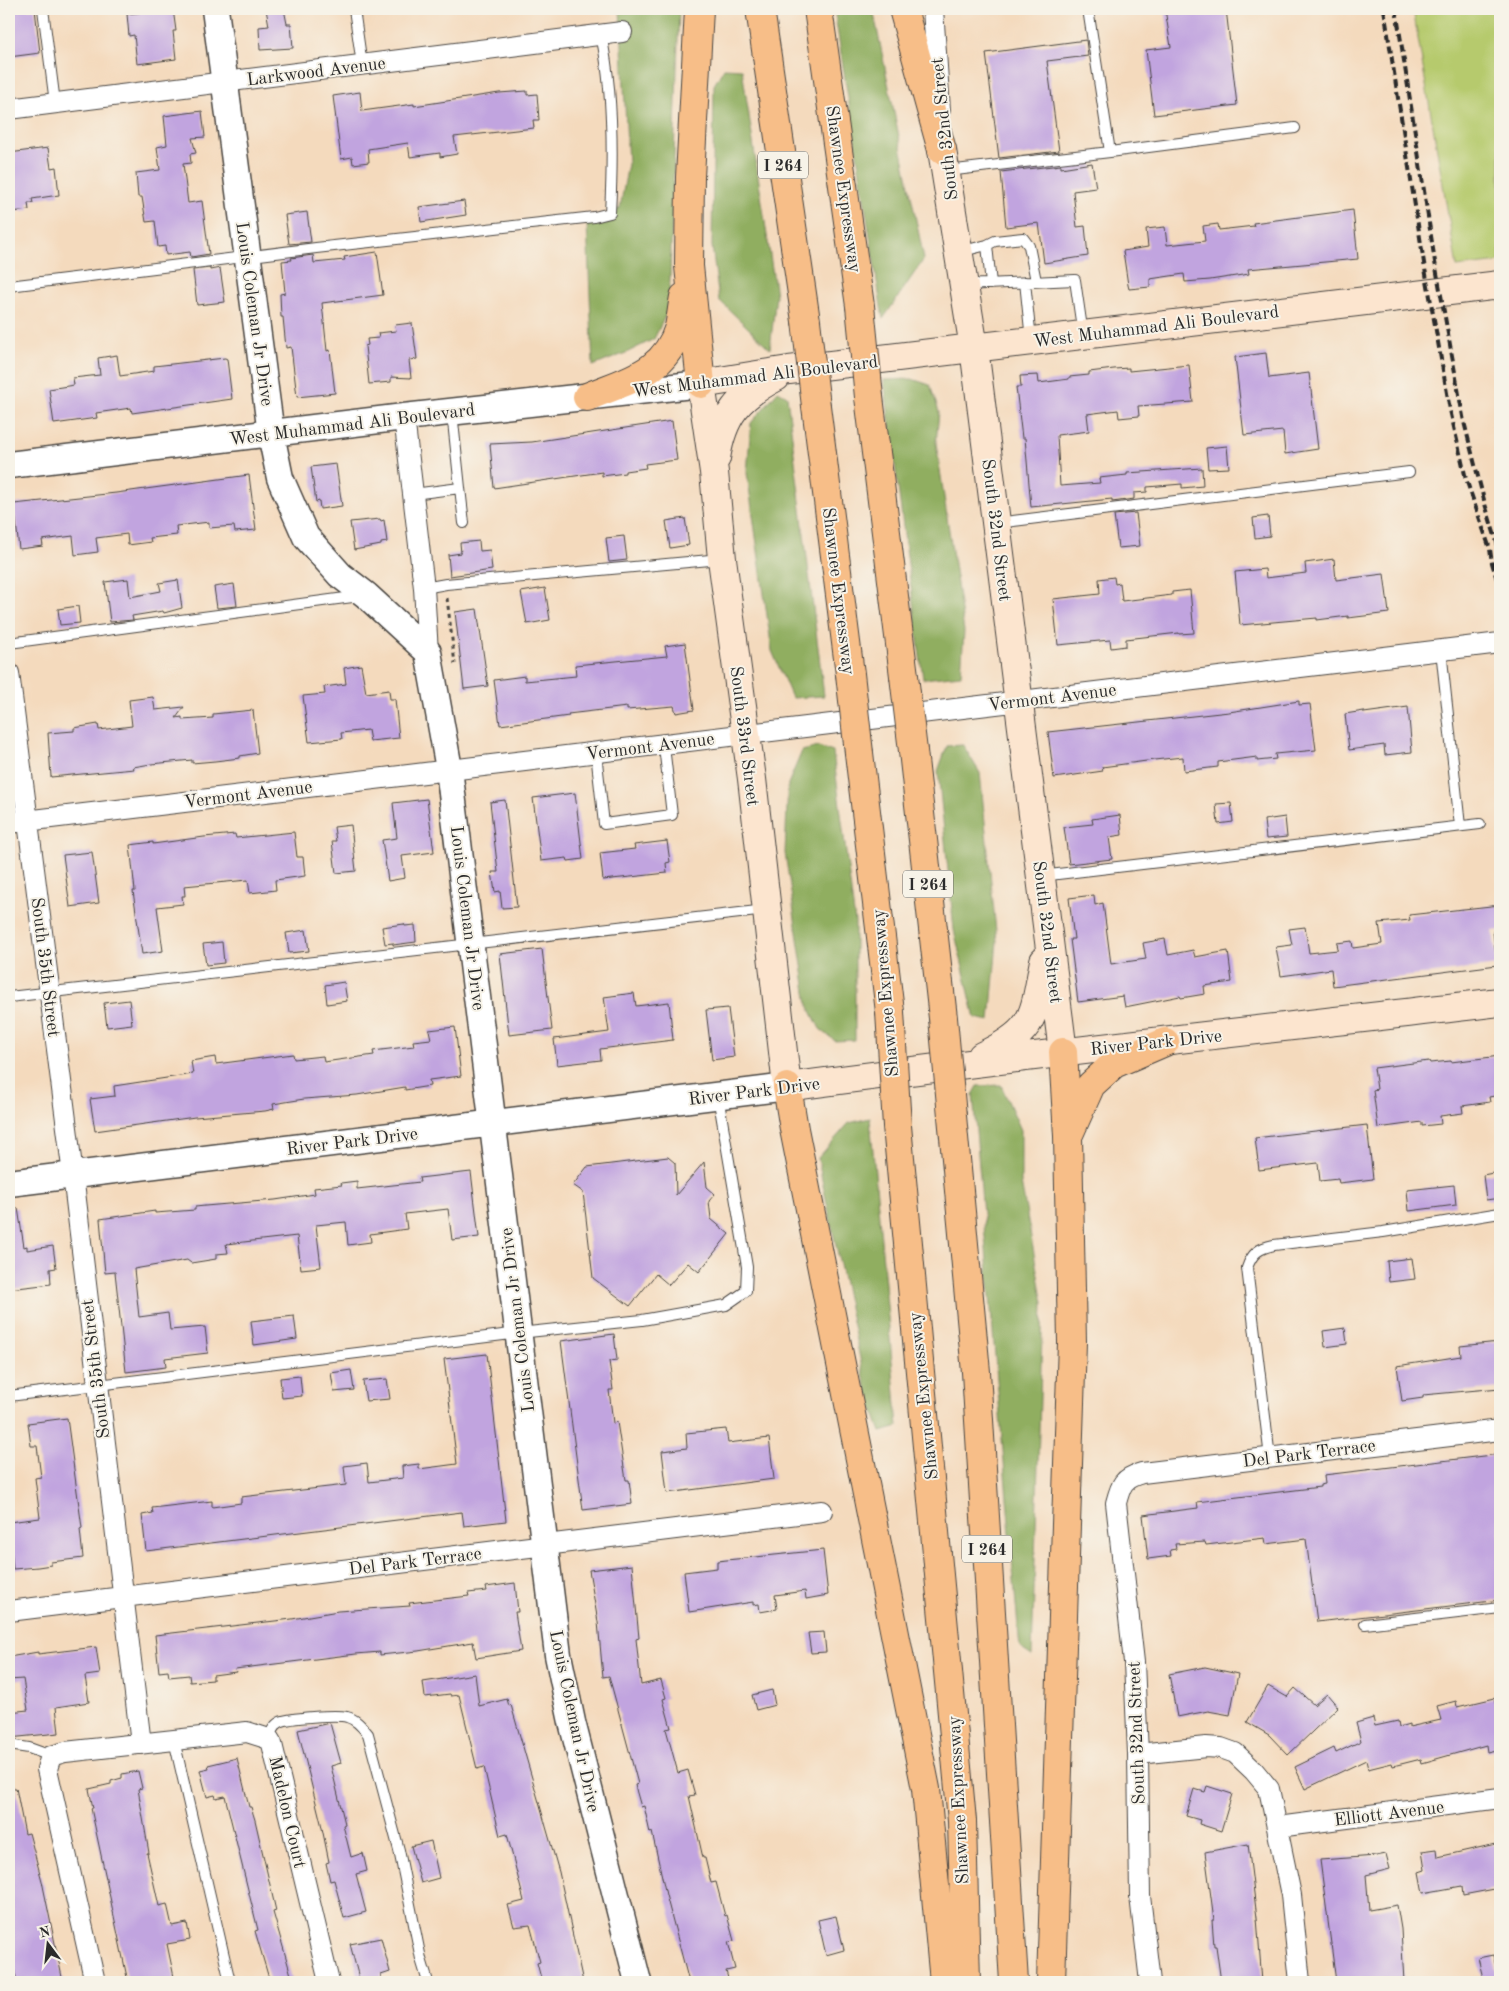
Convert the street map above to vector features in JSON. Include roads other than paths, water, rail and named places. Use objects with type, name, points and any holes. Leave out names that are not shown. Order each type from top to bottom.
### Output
[{"type":"highway","points":[[699,9],[690,177],[689,266],[701,384]]},
{"type":"highway","name":"Shawnee Expressway","points":[[760,9],[806,320],[890,1012],[897,1126],[961,1801],[966,1982]]},
{"type":"highway","name":"Shawnee Expressway","points":[[818,9],[860,306],[869,397],[913,750],[943,1018],[976,1372],[1014,1982]]},
{"type":"highway","points":[[903,9],[944,161]]},
{"type":"highway","points":[[587,397],[648,372],[665,357],[678,328],[689,266]]},
{"type":"highway","points":[[1068,1136],[1091,1085],[1114,1064],[1166,1042]]},
{"type":"highway","points":[[1051,1982],[1072,1342],[1068,1136],[1063,1052]]},
{"type":"highway","points":[[787,1087],[926,1789],[944,1982]]},
{"type":"main road","name":"South 32nd Street","points":[[944,161],[959,252],[977,285],[974,348],[1063,1052]]},
{"type":"main road","name":"West Muhammad Ali Boulevard","points":[[701,384],[789,370],[1500,286]]},
{"type":"main road","points":[[714,472],[719,439],[728,416],[743,398],[759,386],[789,370]]},
{"type":"main road","name":"South 33rd Street","points":[[701,384],[714,472],[722,559],[767,910],[787,1087]]},
{"type":"main road","points":[[970,1062],[1014,1039],[1031,1020],[1048,937]]},
{"type":"main road","name":"River Park Drive","points":[[787,1087],[970,1062],[1166,1042],[1500,1002]]},
{"type":"street","name":"Louis Coleman Jr Drive","points":[[215,9],[271,434],[280,478],[306,537],[340,575],[366,595],[428,652]]},
{"type":"street","name":"South 32nd Street","points":[[932,9],[944,161]]},
{"type":"street","name":"Larkwood Avenue","points":[[9,108],[622,32]]},
{"type":"street","name":"West Muhammad Ali Boulevard","points":[[9,466],[404,417],[701,384]]},
{"type":"street","name":"Louis Coleman Jr Drive","points":[[404,417],[424,588],[428,652],[449,769],[558,1655],[572,1722],[638,1982]]},
{"type":"street","name":"Vermont Avenue","points":[[18,822],[449,769],[664,746],[1500,643]]},
{"type":"street","name":"South 35th Street","points":[[9,673],[18,822],[49,992],[73,1175],[141,1744]]},
{"type":"street","name":"River Park Drive","points":[[9,1183],[787,1087]]},
{"type":"street","name":"Del Park Terrace","points":[[1121,1484],[1132,1475],[1142,1473],[1500,1430]]},
{"type":"street","name":"South 32nd Street","points":[[1121,1484],[1116,1503],[1134,1662],[1138,1754],[1140,1896],[1150,1982]]},
{"type":"street","name":"Del Park Terrace","points":[[9,1611],[822,1511]]},
{"type":"street","name":"Madelon Court","points":[[141,1744],[247,1732],[269,1739],[272,1744],[329,1982]]},
{"type":"street","points":[[95,1982],[47,1769],[51,1756],[64,1752],[141,1744]]},
{"type":"street","points":[[1138,1754],[1206,1747],[1221,1748],[1235,1753],[1269,1789],[1291,1895],[1300,1982]]},
{"type":"street","name":"Elliott Avenue","points":[[1278,1827],[1500,1798]]},
{"type":"lane","points":[[43,9],[55,103]]},
{"type":"lane","points":[[354,9],[362,65]]},
{"type":"lane","points":[[1088,9],[1110,152]]},
{"type":"lane","points":[[9,286],[247,256],[494,230],[594,217],[610,213],[612,180],[608,65],[602,35]]},
{"type":"lane","points":[[944,161],[1110,152],[1295,128]]},
{"type":"lane","points":[[959,252],[987,246],[995,241],[1023,238],[1029,246],[1036,281]]},
{"type":"lane","points":[[987,246],[977,285],[1075,280],[1083,335]]},
{"type":"lane","points":[[1025,282],[1031,341]]},
{"type":"lane","points":[[452,412],[464,523]]},
{"type":"lane","points":[[996,523],[1409,472]]},
{"type":"lane","points":[[413,494],[460,488]]},
{"type":"lane","points":[[424,588],[446,584],[722,559]]},
{"type":"lane","points":[[9,643],[366,595]]},
{"type":"lane","points":[[1441,650],[1460,826]]},
{"type":"lane","points":[[596,753],[604,824],[672,815],[664,746]]},
{"type":"lane","points":[[1041,877],[1480,824]]},
{"type":"lane","points":[[9,997],[767,910]]},
{"type":"lane","points":[[9,1396],[519,1333],[642,1320],[726,1305],[746,1292],[747,1267],[718,1096]]},
{"type":"lane","points":[[1270,1458],[1247,1268],[1255,1252],[1262,1247],[1274,1245],[1384,1232],[1500,1213]]},
{"type":"lane","points":[[1365,1624],[1500,1608]]},
{"type":"lane","points":[[269,1739],[273,1728],[281,1722],[329,1716],[348,1717],[360,1724],[368,1734],[399,1850],[421,1959],[428,1982]]},
{"type":"lane","points":[[174,1740],[230,1982]]},
{"type":"lane","points":[[9,1745],[29,1748],[51,1756]]},
{"type":"railway","points":[[1384,9],[1424,263],[1450,410],[1466,479],[1490,549],[1500,589]]},
{"type":"railway","points":[[1396,9],[1435,262],[1464,422],[1485,504],[1500,552]]}]
